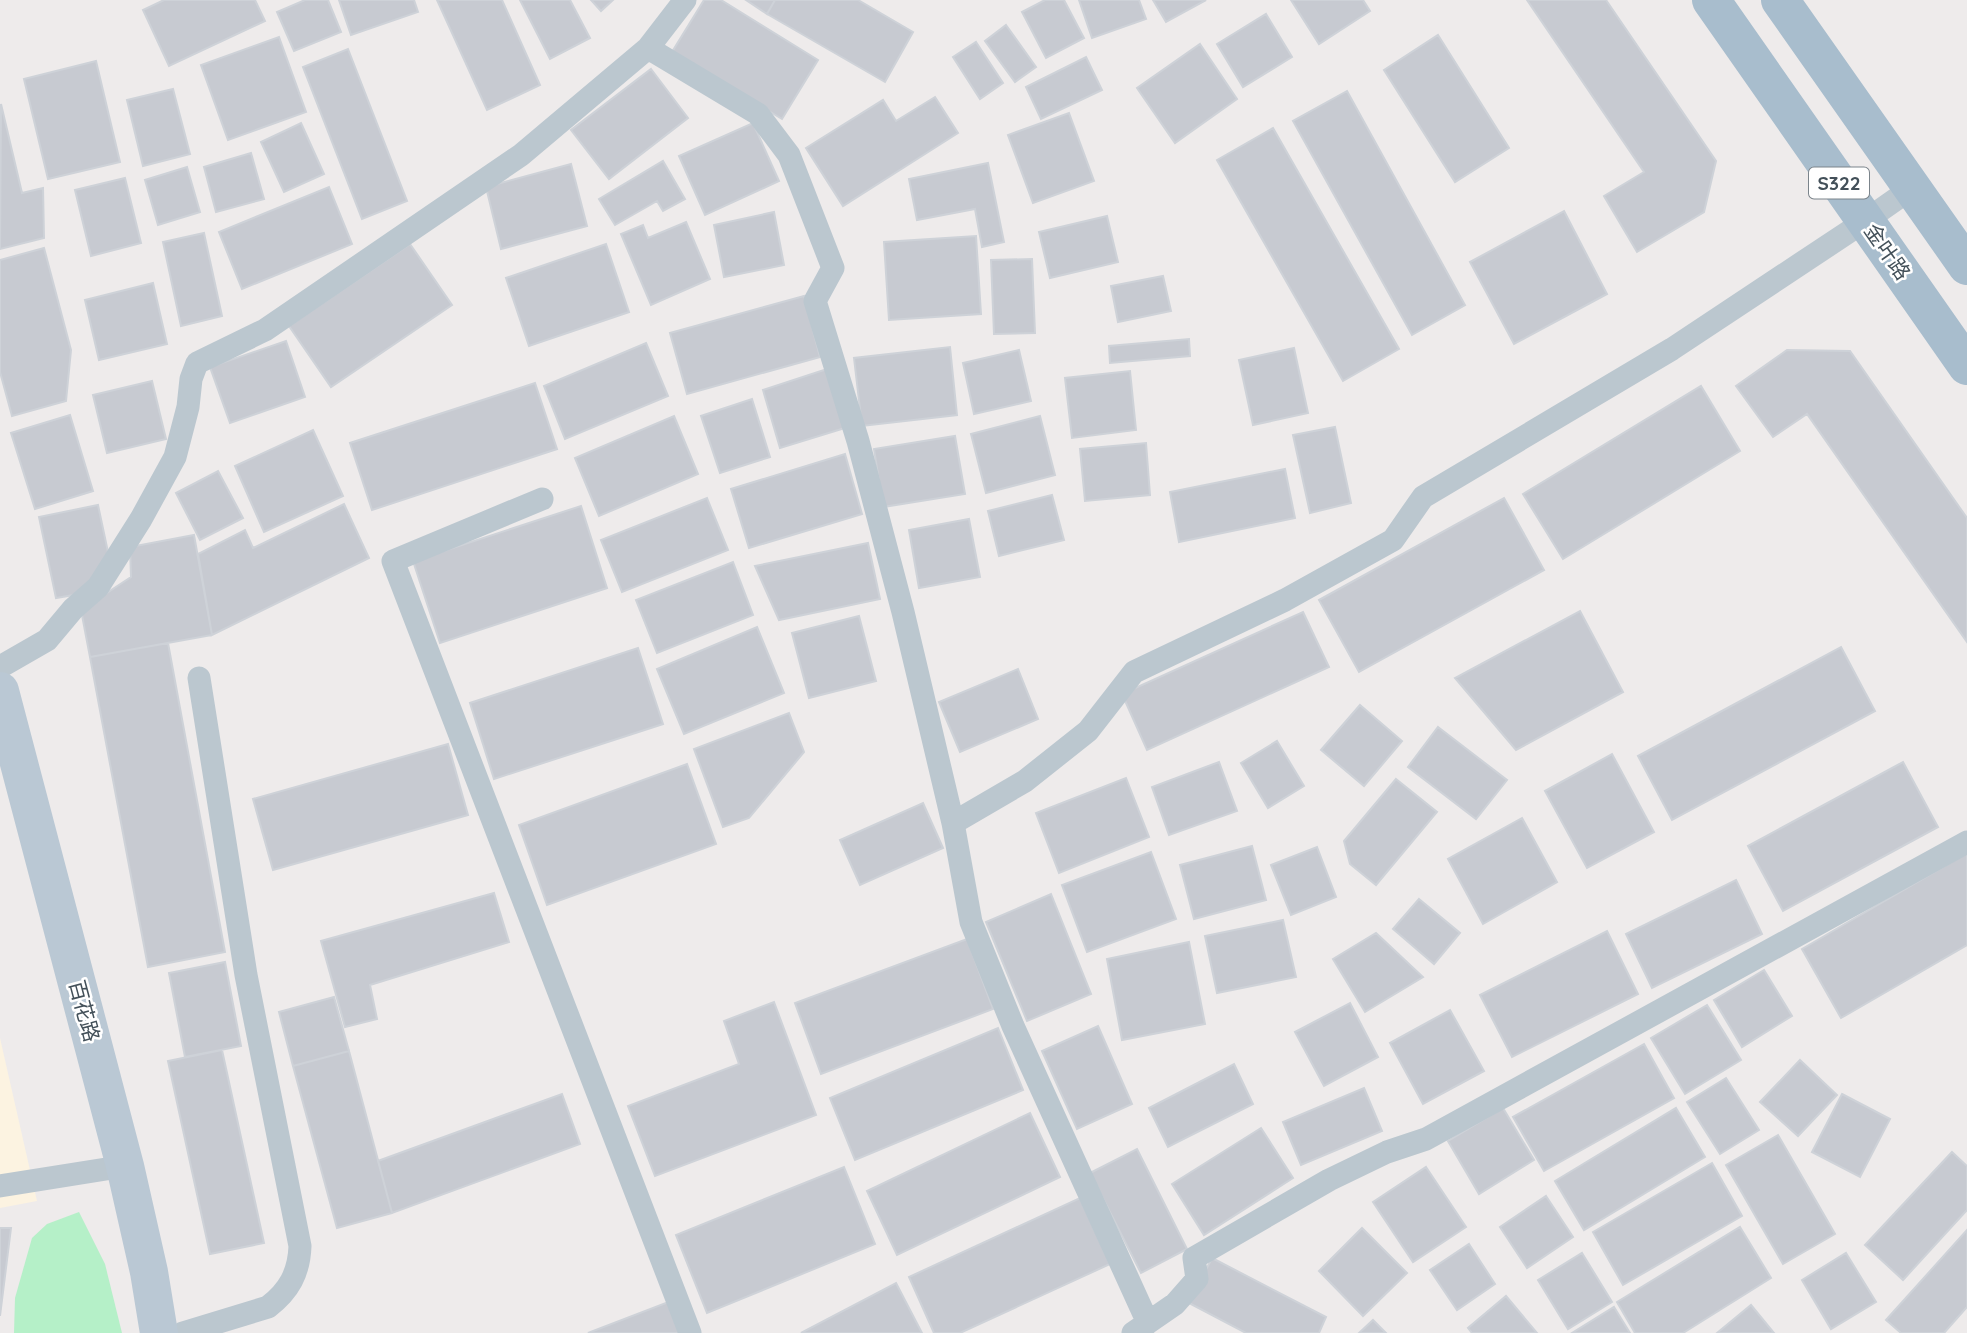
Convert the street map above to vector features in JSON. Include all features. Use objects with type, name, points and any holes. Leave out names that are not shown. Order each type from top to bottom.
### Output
[{"type":"main road","name":"金叶路","points":[[1711,0],[1967,366]]},
{"type":"main road","name":"S322","points":[[1780,0],[1967,267]]},
{"type":"main road","name":"百花路","points":[[0,691],[125,1166],[149,1272],[159,1333]]},
{"type":"lane","points":[[0,667],[47,640],[73,609],[98,587],[141,519],[174,457],[197,363],[265,330],[510,162],[648,48],[685,0]]},
{"type":"lane","points":[[648,48],[758,114],[789,155],[833,268],[816,301],[858,442],[903,612],[953,823],[971,922],[1141,1328],[1175,1304],[1197,1279],[1194,1258],[1329,1180],[1387,1152],[1438,1133],[1967,842]]},
{"type":"lane","points":[[953,823],[1025,781],[1088,731],[1134,672],[1285,600],[1393,540],[1423,496],[1672,349],[1912,188]]},
{"type":"lane","points":[[542,499],[393,561],[690,1333]]},
{"type":"lane","points":[[183,1333],[268,1307],[289,1287],[300,1260],[300,1246],[246,975],[199,678]]},
{"type":"lane","points":[[0,1186],[125,1166]]},
{"type":"shaded area","points":[[0,1038],[37,1201],[0,1208]]},
{"type":"green space","points":[[79,1212],[105,1264],[122,1333],[14,1333],[15,1298],[32,1238],[47,1224]]},
{"type":"building","points":[[164,0],[255,0],[265,21],[169,66],[143,10]]},
{"type":"building","points":[[305,0],[328,0],[341,32],[294,51],[277,12]]},
{"type":"building","points":[[339,0],[414,0],[418,12],[351,35]]},
{"type":"building","points":[[437,0],[502,0],[540,85],[487,110]]},
{"type":"building","points":[[520,0],[570,0],[590,38],[550,59]]},
{"type":"building","points":[[591,0],[613,0],[601,11]]},
{"type":"building","points":[[704,0],[721,0],[818,60],[782,119],[672,52]]},
{"type":"building","points":[[746,0],[775,0],[767,14]]},
{"type":"building","points":[[775,0],[858,0],[913,32],[885,82],[767,14]]},
{"type":"building","points":[[1045,0],[1064,0],[1084,38],[1046,58],[1022,12]]},
{"type":"building","points":[[1079,0],[1139,0],[1146,19],[1092,38]]},
{"type":"building","points":[[1153,0],[1206,0],[1166,22]]},
{"type":"building","points":[[1291,0],[1363,0],[1370,11],[1319,44]]},
{"type":"building","points":[[1527,0],[1606,0],[1716,161],[1704,212],[1637,252],[1604,196],[1644,172]]},
{"type":"building","points":[[1266,14],[1292,57],[1243,87],[1217,44]]},
{"type":"building","points":[[1006,25],[1036,67],[1015,82],[985,41]]},
{"type":"building","points":[[1438,35],[1509,148],[1455,182],[1384,70]]},
{"type":"building","points":[[279,37],[306,112],[228,140],[201,65]]},
{"type":"building","points":[[976,42],[1003,83],[980,99],[953,57]]},
{"type":"building","points":[[1200,44],[1237,99],[1175,143],[1137,88]]},
{"type":"building","points":[[348,49],[407,201],[362,219],[303,67]]},
{"type":"building","points":[[1086,57],[1102,90],[1041,119],[1026,87]]},
{"type":"building","points":[[96,61],[120,162],[48,179],[24,79]]},
{"type":"building","points":[[651,69],[688,118],[609,179],[571,130]]},
{"type":"building","points":[[173,89],[190,154],[143,166],[127,100]]},
{"type":"building","points":[[1347,91],[1465,305],[1412,335],[1293,121]]},
{"type":"building","points":[[935,97],[958,133],[843,206],[806,148],[883,100],[896,121]]},
{"type":"building","points":[[1,104],[22,193],[43,188],[44,238],[0,249]]},
{"type":"building","points":[[1069,113],[1094,181],[1033,203],[1008,135]]},
{"type":"building","points":[[301,123],[324,174],[284,192],[261,142]]},
{"type":"building","points":[[753,123],[779,181],[705,215],[679,156]]},
{"type":"building","points":[[1273,128],[1399,349],[1343,381],[1217,160]]},
{"type":"building","points":[[251,153],[264,199],[216,212],[204,167]]},
{"type":"building","points":[[663,161],[685,199],[663,211],[657,201],[615,225],[599,199]]},
{"type":"building","points":[[988,163],[1004,242],[982,247],[975,209],[917,220],[909,179]]},
{"type":"building","points":[[571,164],[587,226],[501,249],[486,187]]},
{"type":"building","points":[[187,167],[200,212],[158,225],[145,180]]},
{"type":"building","points":[[125,178],[141,243],[91,256],[75,190]]},
{"type":"building","points":[[329,187],[352,244],[242,289],[219,232]]},
{"type":"building","points":[[1564,211],[1607,294],[1514,344],[1470,262]]},
{"type":"building","points":[[774,212],[784,265],[724,277],[714,225]]},
{"type":"building","points":[[1107,216],[1118,262],[1050,278],[1039,232]]},
{"type":"building","points":[[686,222],[710,279],[651,305],[621,234],[643,225],[648,238]]},
{"type":"building","points":[[204,233],[222,316],[181,326],[163,242]]},
{"type":"building","points":[[976,236],[981,314],[889,320],[884,242]]},
{"type":"building","points":[[410,244],[452,305],[331,387],[289,326]]},
{"type":"building","points":[[606,244],[629,312],[529,346],[506,278]]},
{"type":"building","points":[[44,248],[71,350],[66,401],[12,416],[0,372],[0,260]]},
{"type":"building","points":[[1032,259],[1035,333],[994,334],[991,260]]},
{"type":"building","points":[[1163,276],[1171,311],[1118,322],[1111,286]]},
{"type":"building","points":[[153,283],[167,344],[99,360],[85,300]]},
{"type":"building","points":[[804,296],[820,357],[687,394],[670,333]]},
{"type":"building","points":[[1189,339],[1190,356],[1110,363],[1109,346]]},
{"type":"building","points":[[286,341],[305,397],[230,423],[210,367]]},
{"type":"building","points":[[646,343],[668,396],[565,439],[544,386]]},
{"type":"building","points":[[950,347],[957,415],[862,426],[854,358]]},
{"type":"building","points":[[1294,348],[1308,413],[1253,425],[1239,360]]},
{"type":"building","points":[[1019,350],[1031,401],[974,414],[963,363]]},
{"type":"building","points":[[1787,350],[1850,351],[1967,518],[1967,642],[1807,414],[1773,437],[1736,386]]},
{"type":"building","points":[[830,368],[848,427],[780,448],[763,390]]},
{"type":"building","points":[[1130,371],[1136,430],[1072,438],[1065,378]]},
{"type":"building","points":[[152,381],[166,439],[107,453],[93,395]]},
{"type":"building","points":[[535,383],[557,449],[372,510],[350,443]]},
{"type":"building","points":[[1701,386],[1740,451],[1563,559],[1523,494]]},
{"type":"building","points":[[752,399],[770,457],[720,473],[701,416]]},
{"type":"building","points":[[70,415],[93,491],[35,509],[11,433]]},
{"type":"building","points":[[674,416],[698,474],[599,516],[575,458]]},
{"type":"building","points":[[1040,416],[1055,475],[986,493],[971,434]]},
{"type":"building","points":[[1335,427],[1351,503],[1310,513],[1293,435]]},
{"type":"building","points":[[313,430],[343,496],[264,532],[235,466]]},
{"type":"building","points":[[955,436],[965,494],[883,507],[874,449]]},
{"type":"building","points":[[1146,443],[1150,495],[1085,501],[1080,449]]},
{"type":"building","points":[[845,454],[862,514],[749,548],[731,489]]},
{"type":"building","points":[[1285,469],[1295,518],[1179,542],[1170,492]]},
{"type":"building","points":[[218,471],[243,518],[200,540],[176,493]]},
{"type":"building","points":[[1052,495],[1064,540],[999,556],[988,511]]},
{"type":"building","points":[[707,498],[728,550],[622,592],[601,540]]},
{"type":"building","points":[[1504,498],[1544,570],[1359,672],[1319,600]]},
{"type":"building","points":[[344,504],[369,558],[212,635],[198,554],[245,530],[253,548]]},
{"type":"building","points":[[98,505],[108,552],[85,593],[56,598],[39,517]]},
{"type":"building","points":[[581,506],[607,588],[440,643],[413,561]]},
{"type":"building","points":[[969,519],[980,577],[919,588],[909,530]]},
{"type":"building","points":[[194,535],[212,635],[90,657],[81,610],[131,577],[130,547]]},
{"type":"building","points":[[868,543],[880,599],[779,620],[755,566]]},
{"type":"building","points":[[733,562],[753,615],[657,653],[636,600]]},
{"type":"building","points":[[1580,611],[1623,692],[1516,750],[1455,678]]},
{"type":"building","points":[[1303,612],[1329,667],[1147,750],[1122,694]]},
{"type":"building","points":[[859,616],[876,681],[809,698],[792,633]]},
{"type":"building","points":[[757,627],[784,693],[684,734],[657,669]]},
{"type":"building","points":[[168,643],[225,952],[148,967],[90,657]]},
{"type":"building","points":[[1841,647],[1875,711],[1672,820],[1638,756]]},
{"type":"building","points":[[638,648],[663,724],[494,779],[470,703]]},
{"type":"building","points":[[1018,669],[1038,719],[960,752],[939,702]]},
{"type":"building","points":[[1360,705],[1402,741],[1364,786],[1321,750]]},
{"type":"building","points":[[789,713],[804,752],[749,818],[723,827],[694,749]]},
{"type":"building","points":[[1438,727],[1507,780],[1476,819],[1408,767]]},
{"type":"building","points":[[1277,741],[1304,786],[1268,808],[1241,763]]},
{"type":"building","points":[[448,744],[468,815],[273,870],[253,799]]},
{"type":"building","points":[[1612,754],[1654,832],[1587,868],[1545,791]]},
{"type":"building","points":[[1219,762],[1237,811],[1169,835],[1152,787]]},
{"type":"building","points":[[1903,762],[1938,827],[1783,911],[1748,846]]},
{"type":"building","points":[[687,764],[716,844],[547,905],[519,825]]},
{"type":"building","points":[[1126,778],[1149,837],[1059,873],[1036,813]]},
{"type":"building","points":[[1396,779],[1437,812],[1376,885],[1350,864],[1344,841]]},
{"type":"building","points":[[923,803],[943,848],[860,885],[840,840]]},
{"type":"building","points":[[1522,818],[1557,882],[1483,924],[1448,859]]},
{"type":"building","points":[[1252,846],[1266,900],[1194,919],[1180,865]]},
{"type":"building","points":[[1317,847],[1336,897],[1291,915],[1271,865]]},
{"type":"building","points":[[1151,852],[1176,919],[1087,952],[1062,885]]},
{"type":"building","points":[[1967,853],[1967,945],[1841,1018],[1802,949]]},
{"type":"building","points":[[1736,880],[1762,934],[1652,988],[1626,934]]},
{"type":"building","points":[[494,893],[509,942],[370,985],[377,1019],[345,1027],[321,941]]},
{"type":"building","points":[[1051,894],[1091,994],[1027,1021],[986,922]]},
{"type":"building","points":[[1419,899],[1460,933],[1434,964],[1393,929]]},
{"type":"building","points":[[1283,920],[1296,977],[1217,993],[1205,936]]},
{"type":"building","points":[[1607,931],[1638,994],[1512,1057],[1480,995]]},
{"type":"building","points":[[1376,933],[1423,977],[1365,1012],[1333,959]]},
{"type":"building","points":[[967,939],[993,1009],[821,1074],[795,1003]]},
{"type":"building","points":[[1189,942],[1205,1024],[1122,1040],[1107,959]]},
{"type":"building","points":[[225,962],[241,1046],[185,1057],[169,973]]},
{"type":"building","points":[[1764,970],[1792,1016],[1742,1047],[1714,1000]]},
{"type":"building","points":[[334,997],[349,1051],[293,1066],[279,1012]]},
{"type":"building","points":[[774,1002],[816,1115],[655,1176],[628,1106],[739,1064],[724,1021]]},
{"type":"building","points":[[1350,1003],[1378,1057],[1324,1086],[1295,1032]]},
{"type":"building","points":[[1707,1005],[1741,1060],[1685,1094],[1651,1038]]},
{"type":"building","points":[[1450,1010],[1484,1071],[1423,1104],[1390,1043]]},
{"type":"building","points":[[1098,1026],[1132,1104],[1077,1129],[1042,1051]]},
{"type":"building","points":[[998,1028],[1023,1090],[855,1160],[830,1098]]},
{"type":"building","points":[[1644,1044],[1674,1098],[1544,1171],[1513,1117]]},
{"type":"building","points":[[222,1050],[264,1243],[210,1254],[168,1061]]},
{"type":"building","points":[[349,1051],[392,1213],[337,1228],[293,1066]]},
{"type":"building","points":[[1800,1060],[1837,1095],[1798,1136],[1760,1102]]},
{"type":"building","points":[[1234,1064],[1253,1104],[1168,1147],[1149,1108]]},
{"type":"building","points":[[1726,1078],[1759,1130],[1720,1154],[1687,1102]]},
{"type":"building","points":[[1364,1088],[1382,1131],[1301,1165],[1283,1122]]},
{"type":"building","points":[[562,1094],[580,1144],[392,1213],[378,1161]]},
{"type":"building","points":[[1842,1094],[1890,1119],[1860,1177],[1812,1152]]},
{"type":"building","points":[[1503,1108],[1534,1160],[1479,1194],[1448,1141]]},
{"type":"building","points":[[1676,1108],[1705,1157],[1584,1230],[1555,1181]]},
{"type":"building","points":[[1030,1113],[1060,1177],[897,1255],[867,1191]]},
{"type":"building","points":[[1261,1128],[1293,1178],[1204,1235],[1172,1184]]},
{"type":"building","points":[[1778,1135],[1835,1234],[1783,1264],[1726,1165]]},
{"type":"building","points":[[1137,1149],[1187,1249],[1141,1273],[1090,1173]]},
{"type":"building","points":[[1952,1152],[1967,1166],[1967,1210],[1903,1280],[1865,1245]]},
{"type":"building","points":[[1712,1163],[1742,1216],[1623,1285],[1593,1232]]},
{"type":"building","points":[[844,1167],[875,1244],[707,1313],[676,1235]]},
{"type":"building","points":[[1426,1167],[1466,1227],[1413,1262],[1373,1202]]},
{"type":"building","points":[[1546,1196],[1573,1237],[1527,1268],[1500,1227]]},
{"type":"building","points":[[1080,1198],[1110,1264],[960,1333],[934,1333],[909,1277]]},
{"type":"building","points":[[1740,1227],[1771,1278],[1683,1333],[1635,1333],[1617,1302]]},
{"type":"building","points":[[0,1228],[11,1228],[0,1316]]},
{"type":"building","points":[[1362,1228],[1407,1273],[1363,1316],[1319,1271]]},
{"type":"building","points":[[1967,1230],[1967,1307],[1944,1333],[1901,1333],[1886,1320]]},
{"type":"building","points":[[1469,1244],[1495,1284],[1457,1310],[1430,1270]]},
{"type":"building","points":[[1582,1253],[1612,1302],[1568,1329],[1538,1280]]},
{"type":"building","points":[[1846,1253],[1876,1302],[1831,1329],[1802,1280]]},
{"type":"building","points":[[1212,1258],[1326,1317],[1319,1333],[1246,1333],[1189,1303]]},
{"type":"building","points":[[896,1283],[922,1333],[801,1333]]},
{"type":"building","points":[[1506,1296],[1537,1333],[1472,1333],[1468,1328]]},
{"type":"building","points":[[671,1301],[683,1333],[588,1333]]},
{"type":"building","points":[[1751,1305],[1774,1333],[1717,1333]]},
{"type":"building","points":[[1614,1307],[1630,1333],[1572,1333]]},
{"type":"building","points":[[1373,1320],[1386,1333],[1359,1333]]}]
